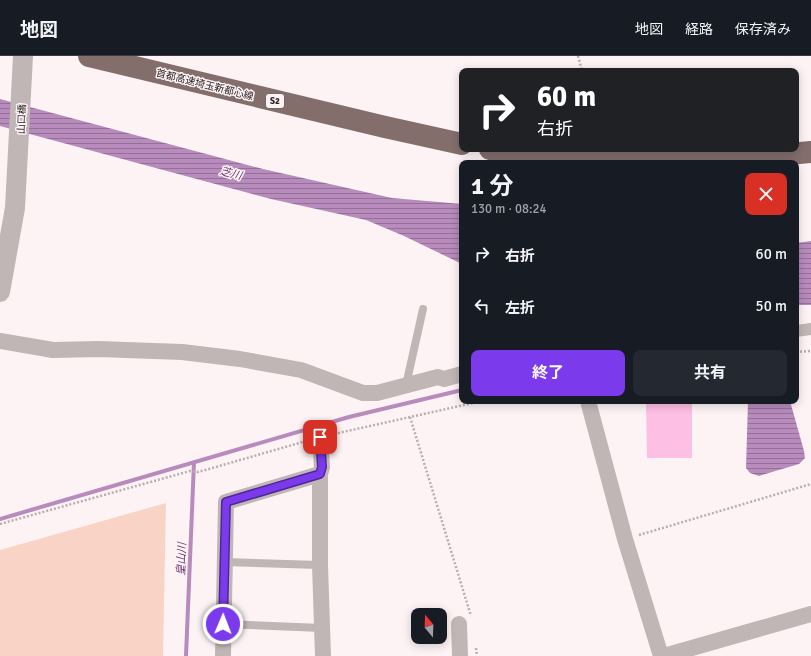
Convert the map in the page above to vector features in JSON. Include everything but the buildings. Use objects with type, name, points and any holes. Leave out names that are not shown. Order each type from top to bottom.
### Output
[{"type":"highway","name":"首都高速埼玉新都心線","points":[[89,56],[385,128],[459,143]]},
{"type":"highway","name":"首都高速埼玉新都心線","points":[[140,56],[389,117],[459,132]]},
{"type":"highway","points":[[511,152],[568,160]]},
{"type":"highway","points":[[596,152],[645,157],[702,159],[758,158],[811,152]]},
{"type":"highway","points":[[799,164],[811,163]]},
{"type":"street","name":"山口橋","points":[[0,292],[2,265],[15,208],[19,159],[23,56]]},
{"type":"street","points":[[799,331],[811,329]]},
{"type":"street","points":[[0,341],[53,350],[99,349],[182,352],[240,360],[301,370],[363,393],[377,393],[438,377],[444,379],[459,375]]},
{"type":"street","points":[[589,404],[625,539],[661,656]]},
{"type":"street","points":[[320,437],[322,467],[320,474],[320,565],[323,656]]},
{"type":"street","points":[[222,656],[226,502],[320,474]]},
{"type":"street","points":[[664,656],[811,614]]},
{"type":"street","points":[[459,624],[460,656]]},
{"type":"lane","points":[[406,386],[423,309]]},
{"type":"lane","points":[[225,562],[320,565]]},
{"type":"lane","points":[[223,624],[322,628]]},
{"type":"path","points":[[578,56],[581,68]]},
{"type":"path","points":[[799,352],[811,351]]},
{"type":"path","points":[[0,524],[190,471],[198,472],[320,437],[468,404]]},
{"type":"path","points":[[410,417],[470,608]]},
{"type":"path","points":[[625,539],[811,484]]},
{"type":"shaded area","points":[[166,503],[163,656],[0,656],[0,550]]},
{"type":"water","name":"芝川","points":[[0,99],[263,169],[392,198],[459,204],[459,263],[404,236],[366,220],[271,199],[0,126]]},
{"type":"water","points":[[811,241],[811,305],[799,305],[799,243]]},
{"type":"water","points":[[748,404],[791,404],[805,458],[799,464],[759,476],[750,473],[746,468]]},
{"type":"waterway","points":[[0,519],[349,417],[459,391]]},
{"type":"waterway","name":"皇山川","points":[[186,656],[194,462]]},
{"type":"route","points":[[223,624],[226,502],[320,474],[322,467],[320,437]]}]
